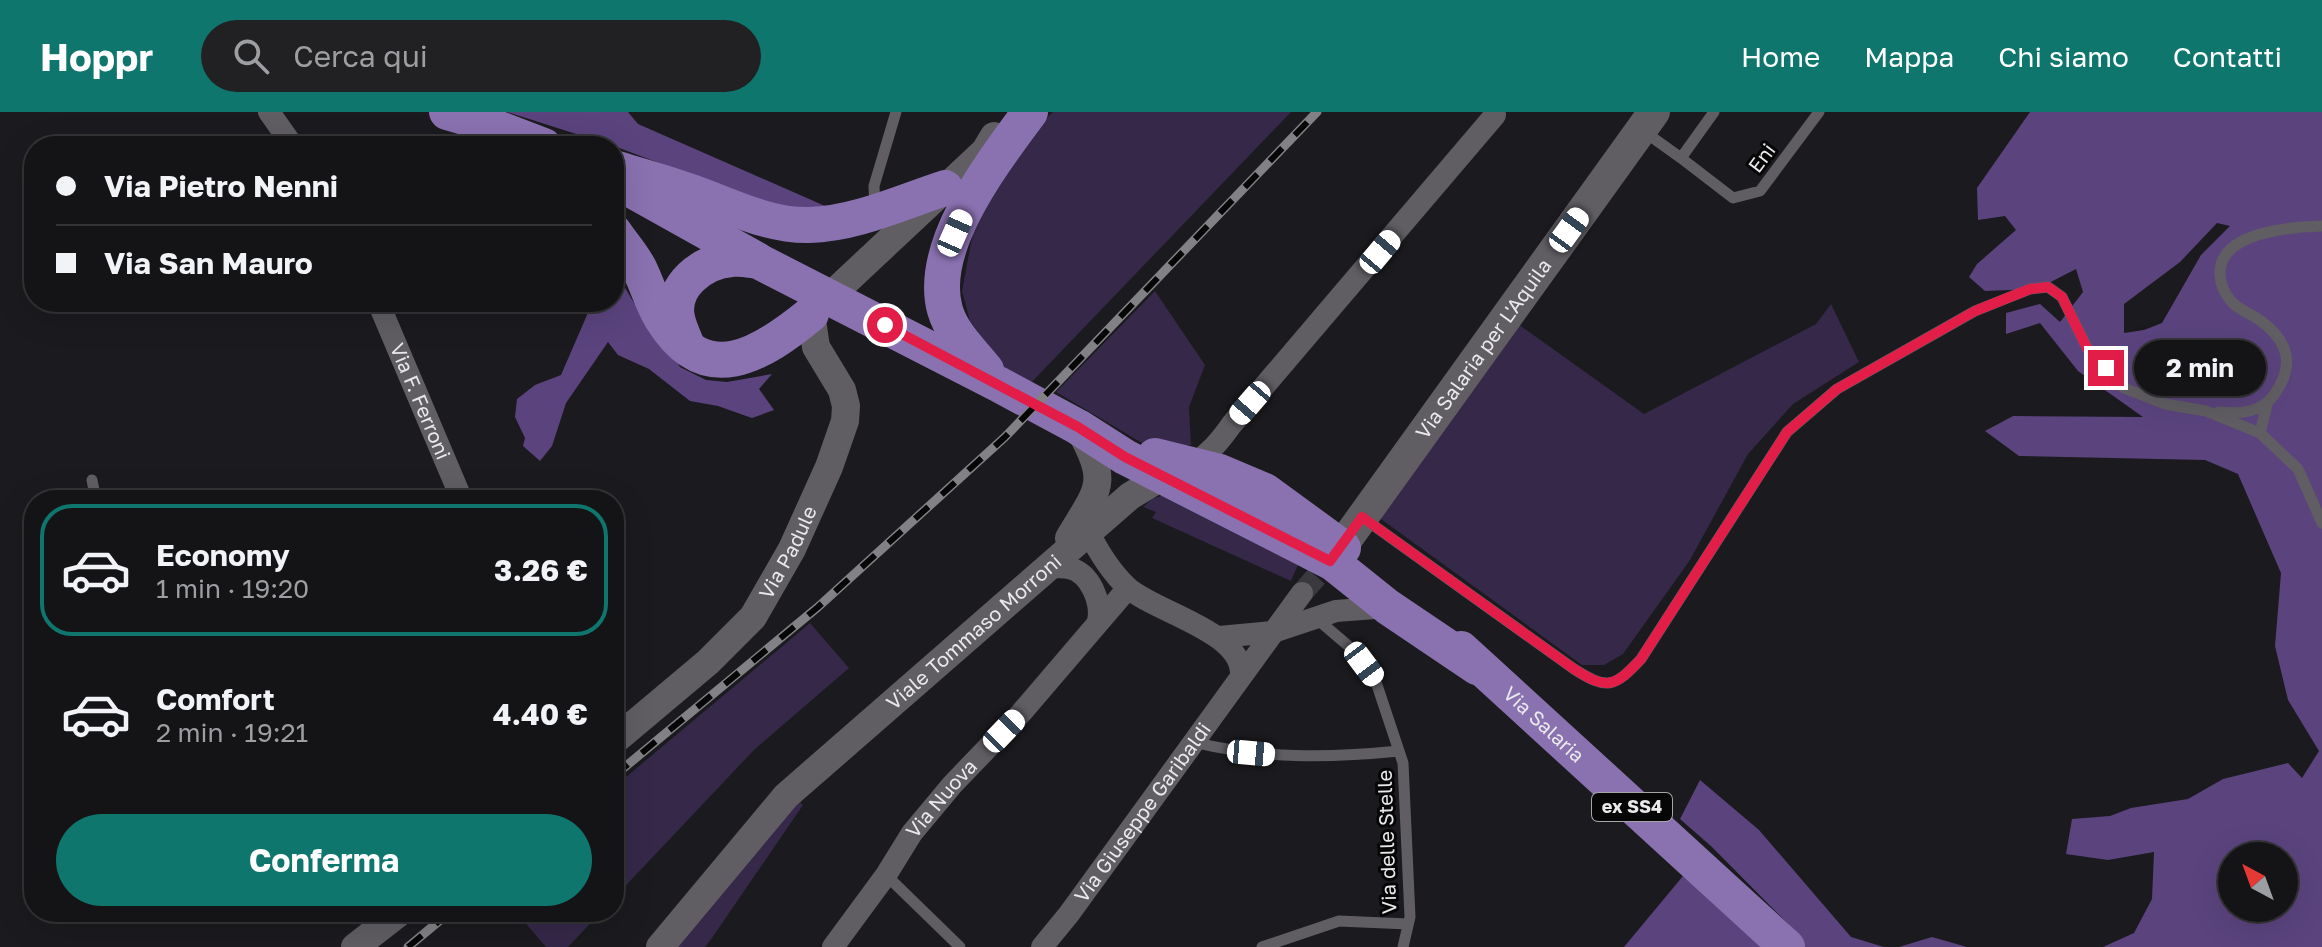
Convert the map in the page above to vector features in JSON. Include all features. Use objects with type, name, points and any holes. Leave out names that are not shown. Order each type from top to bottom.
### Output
[{"type":"main road","points":[[447,112],[513,136]]},
{"type":"main road","points":[[998,384],[955,333],[945,308],[942,277],[947,252],[964,215],[993,162],[1028,112]]},
{"type":"main road","name":"Via Salaria per L'Aquila","points":[[1328,570],[1365,512],[1648,121]]},
{"type":"main road","points":[[624,171],[785,224],[810,225],[875,212],[945,188]]},
{"type":"main road","points":[[624,186],[758,261],[805,298],[998,384],[1078,427],[1125,457],[1265,491],[1289,508],[1328,570]]},
{"type":"main road","points":[[624,246],[638,266],[660,316],[674,337],[688,348],[715,361],[747,357],[767,347],[805,298]]},
{"type":"main road","points":[[688,348],[676,316],[676,302],[683,285],[695,272],[730,259],[758,261]]},
{"type":"main road","points":[[1078,427],[1204,474],[1328,570]]},
{"type":"main road","points":[[1289,508],[1332,515],[1365,512]]},
{"type":"main road","name":"Via Salaria","points":[[1328,570],[1477,667]]},
{"type":"main road","name":"Via Salaria","points":[[1328,570],[1450,638],[1477,667],[1787,947]]},
{"type":"street","points":[[269,112],[289,130]]},
{"type":"street","points":[[985,151],[1008,112]]},
{"type":"street","points":[[805,298],[945,188],[1028,112]]},
{"type":"street","points":[[1204,474],[1212,450],[1232,424],[1495,115]]},
{"type":"street","name":"Via Padule","points":[[624,730],[708,662],[753,617],[792,549],[817,495],[845,421],[846,406],[842,390],[816,347],[805,298]]},
{"type":"street","name":"Via F. Ferroni","points":[[382,312],[458,490]]},
{"type":"street","points":[[1204,474],[1229,459],[1232,424]]},
{"type":"street","points":[[1078,427],[1096,459],[1100,479],[1091,501],[1052,563],[1069,568],[1083,579],[1100,604],[1098,622]]},
{"type":"street","points":[[1125,457],[1134,493]]},
{"type":"street","name":"Viale Tommaso Morroni","points":[[660,947],[786,796],[1088,531],[1134,493],[1155,481],[1204,474]]},
{"type":"street","points":[[1088,531],[1100,555],[1128,588],[1219,637],[1238,658],[1241,674]]},
{"type":"street","name":"Via Giuseppe Garibaldi","points":[[1042,947],[1241,674],[1273,632],[1328,570]]},
{"type":"street","name":"Via Nuova","points":[[833,947],[886,875],[912,833],[952,785],[1021,713],[1128,588]]},
{"type":"street","points":[[1219,637],[1273,632],[1336,611],[1388,607]]},
{"type":"lane","points":[[875,212],[874,186],[896,112]]},
{"type":"lane","points":[[1648,121],[1681,158],[1714,112]]},
{"type":"lane","name":"Eni","points":[[1681,158],[1733,198],[1760,191],[1819,112]]},
{"type":"lane","points":[[2260,433],[2267,405],[2280,387],[2289,360],[2282,341],[2263,322],[2232,303],[2220,283],[2220,264],[2229,248],[2250,237],[2322,226]]},
{"type":"lane","points":[[1365,512],[1574,669],[1596,683],[1610,684],[1623,679],[1641,659],[1787,432],[1837,389],[1975,311],[2030,289],[2048,287],[2062,297],[2087,348],[2124,388],[2165,404],[2206,411],[2252,411],[2267,405]]},
{"type":"lane","points":[[2206,411],[2260,433],[2298,469],[2322,523]]},
{"type":"lane","points":[[92,480],[94,490]]},
{"type":"lane","name":"Via delle Stelle","points":[[1317,619],[1352,649],[1375,679],[1403,763],[1410,917],[1403,947]]},
{"type":"lane","points":[[1193,742],[1229,751],[1273,755],[1338,757],[1399,751]]},
{"type":"lane","points":[[886,875],[960,947]]},
{"type":"lane","points":[[1262,947],[1339,921],[1408,924]]},
{"type":"shaded area","points":[[507,112],[628,112],[638,124],[825,206],[789,212],[624,150],[624,136],[583,136]]},
{"type":"shaded area","points":[[1053,112],[1291,112],[1027,387],[1003,366],[970,321],[962,291],[975,221],[1035,130]]},
{"type":"shaded area","points":[[2030,112],[2322,112],[2322,947],[2103,947],[2134,933],[2152,899],[2154,852],[2108,860],[2066,854],[2072,819],[2110,816],[2131,808],[2188,799],[2223,779],[2288,763],[2302,778],[2319,751],[2288,700],[2275,646],[2281,573],[2238,474],[2205,460],[2019,456],[1985,431],[2013,416],[2143,417],[2078,371],[2040,323],[2006,334],[2006,313],[2040,304],[2060,322],[2083,292],[2076,269],[2037,289],[1985,291],[1969,277],[1977,264],[2016,230],[2005,216],[1978,220],[1977,188]],"holes":[[[2217,223],[2230,226],[2201,255],[2162,323],[2124,333],[2124,304],[2180,262]]]},
{"type":"shaded area","points":[[624,286],[647,325],[661,333],[680,367],[706,380],[727,382],[772,374],[759,389],[774,410],[752,418],[718,406],[690,401],[649,369],[618,355],[608,342],[566,403],[552,446],[540,461],[523,446],[525,438],[515,417],[517,399],[535,385],[561,375],[588,312],[624,312]]},
{"type":"shaded area","points":[[1155,291],[1205,365],[1189,407],[1191,445],[1147,446],[1056,392]]},
{"type":"shaded area","points":[[1831,304],[1859,362],[1793,404],[1748,454],[1690,560],[1623,654],[1604,665],[1582,665],[1374,514],[1518,324],[1644,414],[1816,324]]},
{"type":"shaded area","points":[[1167,494],[1298,565],[1291,581],[1152,518],[1156,512],[1143,507],[1152,499]]},
{"type":"shaded area","points":[[810,623],[849,668],[754,750],[624,887],[624,779]]},
{"type":"shaded area","points":[[1700,780],[1759,830],[1851,937],[1884,947],[1783,947],[1795,931],[1680,819]]},
{"type":"shaded area","points":[[797,799],[803,805],[705,947],[677,947]]},
{"type":"shaded area","points":[[1683,876],[1767,947],[1624,947]]},
{"type":"shaded area","points":[[525,922],[592,922],[568,947],[546,947]]},
{"type":"shaded area","points":[[1932,937],[1967,947],[1899,947]]},
{"type":"tunnel","points":[[1302,593],[1317,576]]},
{"type":"railway","points":[[624,768],[818,607],[1005,437],[1317,112]]},
{"type":"railway","points":[[408,947],[438,922]]},
{"type":"route","points":[[885,325],[1078,427],[1125,457],[1330,561],[1362,517],[1574,669],[1596,683],[1610,684],[1623,679],[1641,659],[1787,432],[1837,389],[1975,311],[2030,289],[2048,287],[2062,297],[2087,348],[2106,368]]}]
